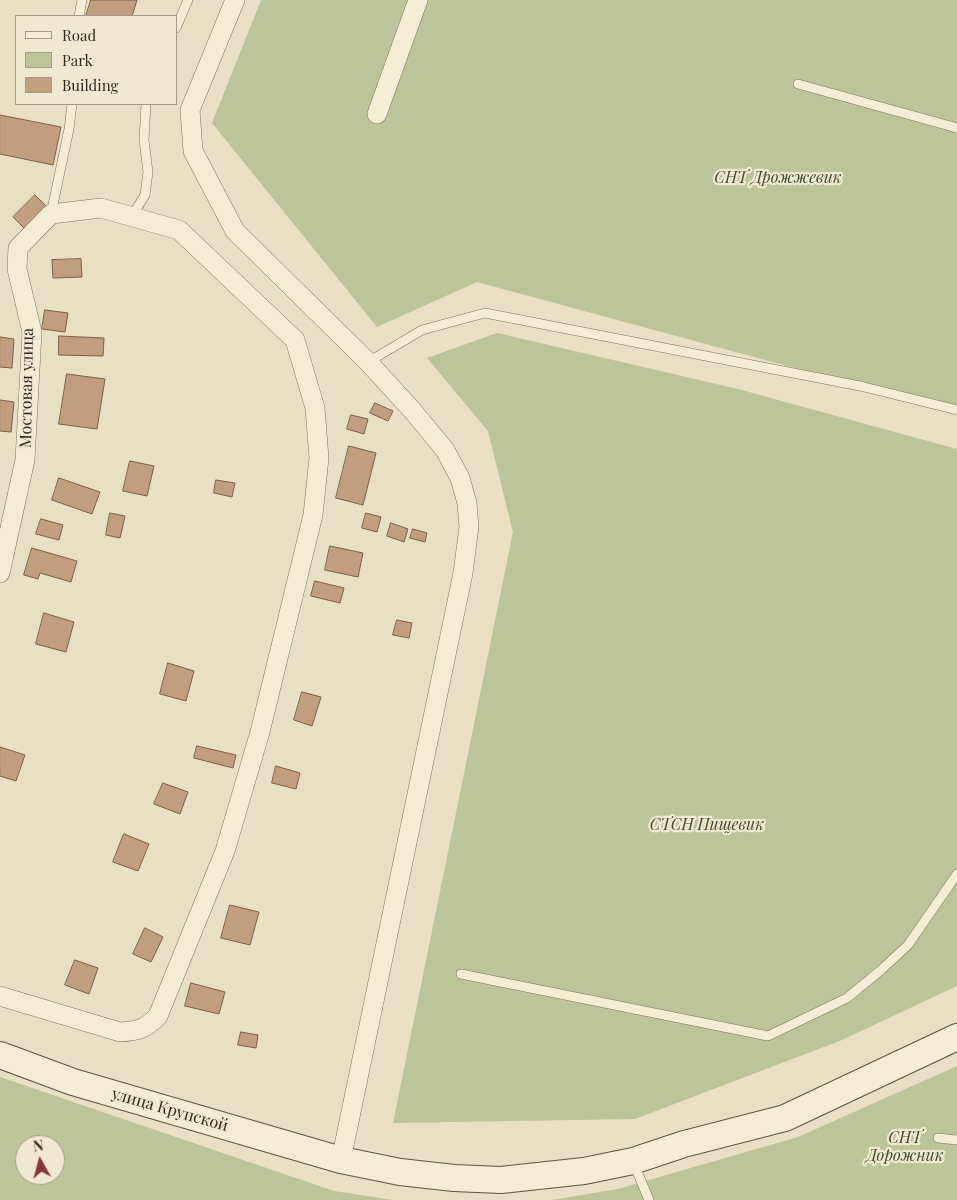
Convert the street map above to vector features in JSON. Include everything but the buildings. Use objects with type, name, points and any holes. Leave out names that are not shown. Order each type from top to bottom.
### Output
[{"type":"street","points":[[235,0],[190,110],[192,151],[235,231],[368,362],[412,410],[445,450],[460,478],[467,504],[469,527],[463,573],[341,1160]]},
{"type":"street","points":[[377,114],[418,0]]},
{"type":"street","points":[[0,996],[120,1032],[134,1031],[147,1027],[158,1016],[225,851],[260,732],[312,515],[319,458],[315,408],[295,340],[179,230],[101,208],[51,214]]},
{"type":"street","name":"Мостовая улица","points":[[0,573],[25,460],[32,332],[8,270],[18,248],[51,214]]},
{"type":"street","name":"улица Крупской","points":[[0,1055],[73,1082],[341,1160],[400,1172],[454,1178],[501,1180],[584,1171],[632,1161],[684,1144],[785,1118],[957,1037]]},
{"type":"lane","points":[[79,15],[82,0]]},
{"type":"lane","points":[[178,23],[188,0]]},
{"type":"lane","points":[[798,84],[957,128]]},
{"type":"lane","points":[[51,214],[69,129],[72,105]]},
{"type":"lane","points":[[132,216],[145,195],[148,172],[144,140],[146,105]]},
{"type":"lane","points":[[368,362],[422,330],[485,313],[860,386],[957,410]]},
{"type":"lane","points":[[460,974],[768,1036],[847,998],[881,970],[908,945],[957,874]]},
{"type":"lane","points":[[938,1138],[957,1140]]},
{"type":"lane","points":[[632,1161],[649,1200]]},
{"type":"green space","name":"СНТ Дрожжевик","points":[[261,0],[957,0],[957,412],[477,282],[377,327],[212,123]]},
{"type":"green space","name":"СТСН Пищевик","points":[[497,333],[738,389],[957,449],[957,986],[842,1040],[635,1119],[393,1123],[513,532],[488,431],[427,358]]},
{"type":"green space","name":"СНТ Дорожник","points":[[957,1066],[957,1200],[551,1200],[618,1189],[798,1137]]},
{"type":"green space","points":[[0,1077],[334,1191],[393,1200],[0,1200]]}]
